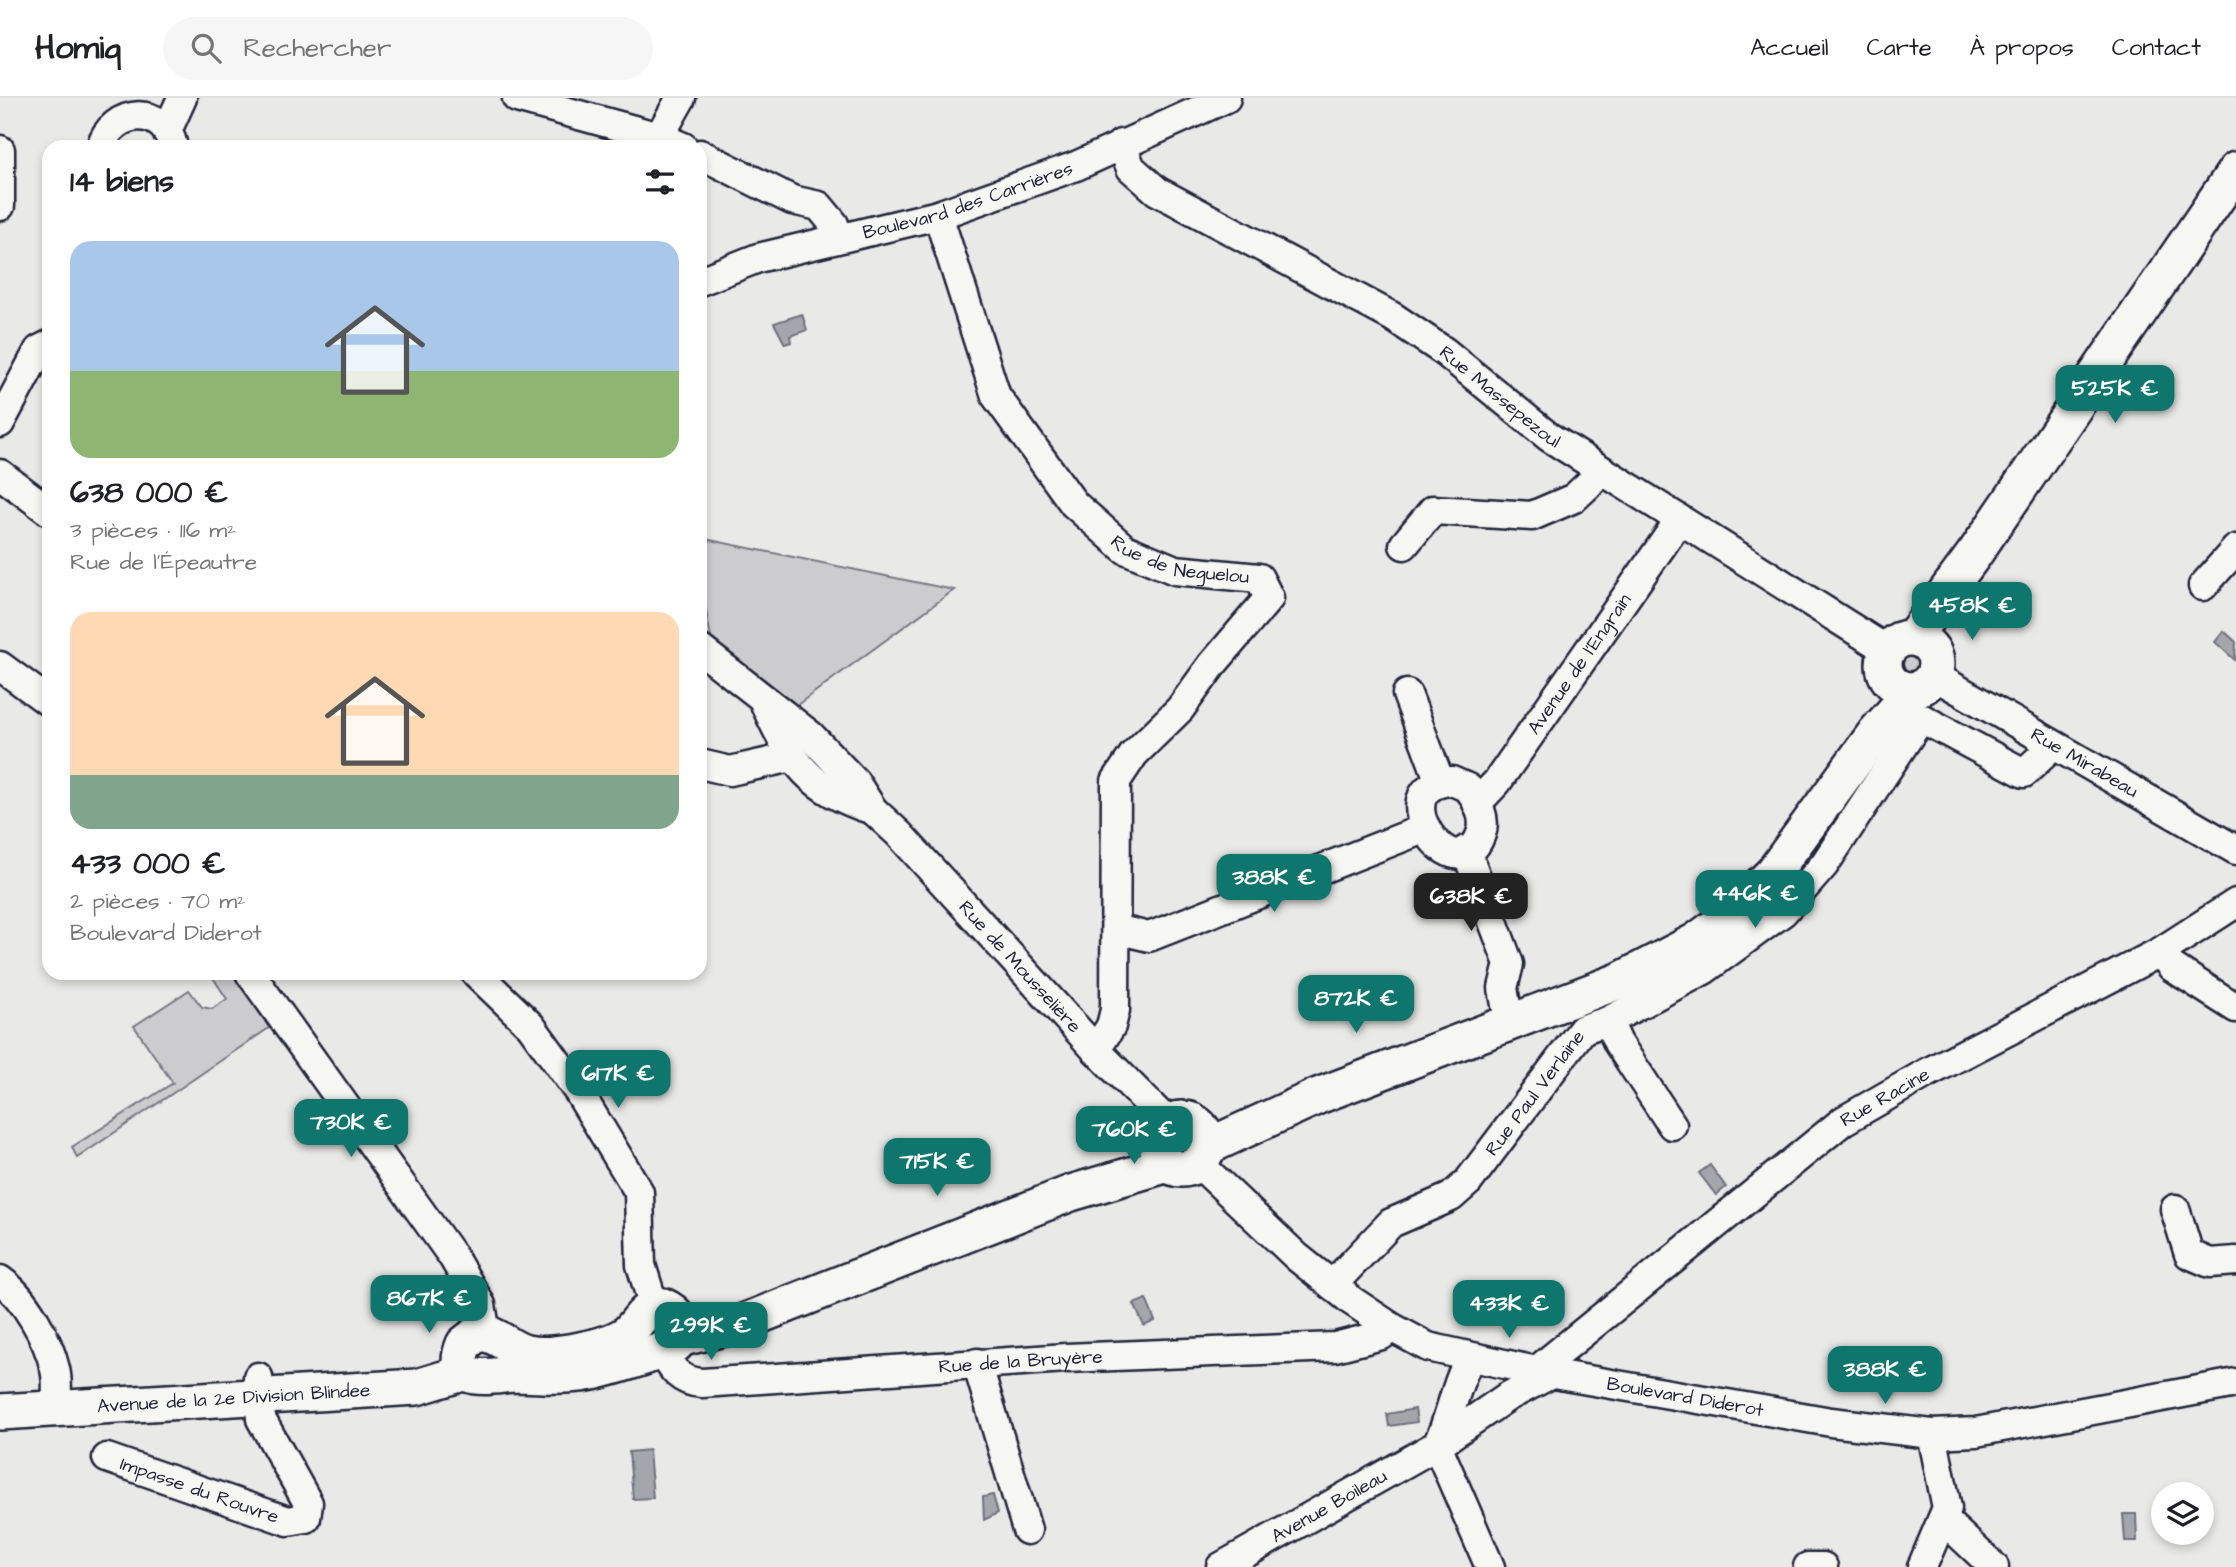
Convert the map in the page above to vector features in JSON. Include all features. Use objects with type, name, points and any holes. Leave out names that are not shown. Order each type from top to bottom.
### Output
[{"type":"main road","points":[[668,1327],[645,1311],[628,1332],[610,1343],[579,1350],[471,1352],[479,1379],[518,1374],[583,1374],[668,1327],[735,1307],[1318,1096],[1474,1034],[1619,981],[1696,941],[1723,921],[1773,873],[1893,710],[1911,664],[1975,554],[2236,170]]},
{"type":"main road","points":[[1183,1144],[1247,1108],[1644,952],[1692,926],[1740,886],[1780,841],[1879,696],[1911,664],[2082,425],[2236,202]]},
{"type":"main road","name":"Avenue de la 2e Division Blindee","points":[[0,1393],[56,1398],[258,1387],[415,1367],[471,1352]]},
{"type":"main road","name":"Avenue de la 2e Division Blindee","points":[[0,1412],[56,1398]]},
{"type":"street","points":[[170,139],[182,98]]},
{"type":"street","points":[[517,98],[664,140]]},
{"type":"street","points":[[671,140],[681,98]]},
{"type":"street","name":"Boulevard des Carrières","points":[[707,278],[758,258],[809,244],[938,215],[1076,166],[1210,100]]},
{"type":"street","points":[[103,140],[107,130],[121,119],[138,116],[157,121],[170,139]]},
{"type":"street","name":"Rue Massepezoul","points":[[1121,144],[1131,168],[1150,186],[1414,330],[1549,436],[1602,472],[1911,664]]},
{"type":"street","points":[[0,150],[0,206]]},
{"type":"street","points":[[707,158],[792,200],[819,206],[834,224],[838,237]]},
{"type":"street","points":[[792,200],[806,218],[810,231],[809,244]]},
{"type":"street","name":"Rue de Neguelou","points":[[938,215],[996,396],[1074,504],[1125,550],[1175,570],[1259,578],[1269,598],[1212,665],[1180,709],[1133,754],[1116,781],[1115,1010],[1111,1026],[1096,1050]]},
{"type":"street","points":[[0,423],[42,348]]},
{"type":"street","points":[[1404,545],[1433,510],[1532,516],[1574,498],[1602,472]]},
{"type":"street","points":[[0,474],[42,506]]},
{"type":"street","name":"Avenue de l'Engrain","points":[[1477,803],[1497,782],[1679,521]]},
{"type":"street","points":[[2203,586],[2236,549]]},
{"type":"street","name":"Rue de Mousselière","points":[[707,654],[810,735],[855,782],[873,810],[899,834],[1183,1144]]},
{"type":"street","name":"Rue Mirabeau","points":[[1911,664],[2236,850]]},
{"type":"street","points":[[0,666],[42,697]]},
{"type":"street","points":[[1407,694],[1440,782]]},
{"type":"street","name":"Rue de Mousselière","points":[[762,699],[792,757],[804,772],[841,800],[873,810]]},
{"type":"street","name":"Rue Paul Verlaine","points":[[1332,1285],[1391,1223],[1451,1197],[1468,1182],[1583,1029],[1608,1021],[1704,970],[1783,912],[1824,865],[1921,718],[2024,773],[2053,746]]},
{"type":"street","points":[[707,766],[730,771],[792,757]]},
{"type":"street","points":[[1440,782],[1461,783],[1474,795],[1477,803],[1483,828],[1476,844],[1466,850],[1452,853],[1443,850],[1430,839],[1421,815],[1423,797],[1440,782]]},
{"type":"street","points":[[1116,929],[1149,937],[1426,828]]},
{"type":"street","points":[[1466,850],[1509,964],[1503,988],[1506,1005]]},
{"type":"street","name":"Rue Racine","points":[[1486,1411],[1551,1374],[1552,1355],[1572,1344],[1843,1121],[1925,1074],[2160,952],[2236,903]]},
{"type":"street","points":[[2160,952],[2172,967],[2236,1008]]},
{"type":"street","points":[[255,980],[453,1257],[481,1305],[471,1352]]},
{"type":"street","name":"Rue de la Bruyère","points":[[482,980],[531,1026],[578,1091],[639,1192],[641,1265],[668,1327],[669,1365],[680,1377],[690,1382],[702,1384],[976,1363],[1335,1347],[1382,1335],[1391,1327]]},
{"type":"street","points":[[1608,1021],[1618,1043],[1672,1125]]},
{"type":"street","name":"Boulevard Diderot","points":[[1183,1144],[1263,1226],[1332,1285],[1391,1327],[1427,1346],[1471,1357],[1551,1374],[1842,1424],[1932,1434],[1976,1432],[2236,1383]]},
{"type":"street","points":[[2175,1209],[2189,1254],[2210,1263],[2236,1261]]},
{"type":"street","points":[[0,1280],[20,1300],[43,1339],[55,1370],[56,1398]]},
{"type":"street","points":[[1427,1346],[1454,1396]]},
{"type":"street","points":[[1486,1411],[1489,1397],[1486,1374],[1471,1357],[1459,1377],[1450,1421],[1437,1446],[1490,1567]]},
{"type":"street","points":[[976,1363],[1027,1531]]},
{"type":"street","name":"Impasse du Rouvre","points":[[107,1458],[288,1521],[306,1518],[308,1503],[261,1419],[258,1387]]},
{"type":"street","name":"Avenue Boileau","points":[[1221,1567],[1437,1446],[1486,1411]]},
{"type":"street","points":[[1922,1567],[1947,1508],[1932,1434]]},
{"type":"street","points":[[1943,1519],[1994,1567]]},
{"type":"street","points":[[1808,1567],[1823,1567]]},
{"type":"shaded area","points":[[802,314],[807,330],[790,336],[791,342],[785,344],[774,323]]},
{"type":"shaded area","points":[[707,539],[954,590],[797,705],[711,638],[707,616]]},
{"type":"shaded area","points":[[2224,631],[2236,642],[2235,660],[2215,642]]},
{"type":"shaded area","points":[[1909,652],[1917,655],[1920,663],[1917,671],[1909,674],[1901,671],[1898,663],[1901,655]]},
{"type":"shaded area","points":[[215,980],[240,980],[269,1028],[77,1158],[72,1147],[173,1083],[134,1026],[189,990],[202,1007],[212,1009],[227,999]]},
{"type":"shaded area","points":[[1183,1132],[1193,1139],[1194,1143],[1187,1153],[1183,1154],[1173,1147],[1172,1143],[1179,1133]]},
{"type":"shaded area","points":[[1710,1165],[1726,1187],[1716,1195],[1699,1173]]},
{"type":"shaded area","points":[[1146,1299],[1155,1321],[1144,1326],[1134,1304]]},
{"type":"shaded area","points":[[1415,1409],[1417,1422],[1389,1426],[1387,1414]]},
{"type":"shaded area","points":[[649,1450],[653,1498],[633,1499],[629,1452]]},
{"type":"shaded area","points":[[993,1495],[998,1513],[984,1520],[983,1497]]},
{"type":"shaded area","points":[[2123,1514],[2136,1514],[2137,1541],[2125,1541]]}]
